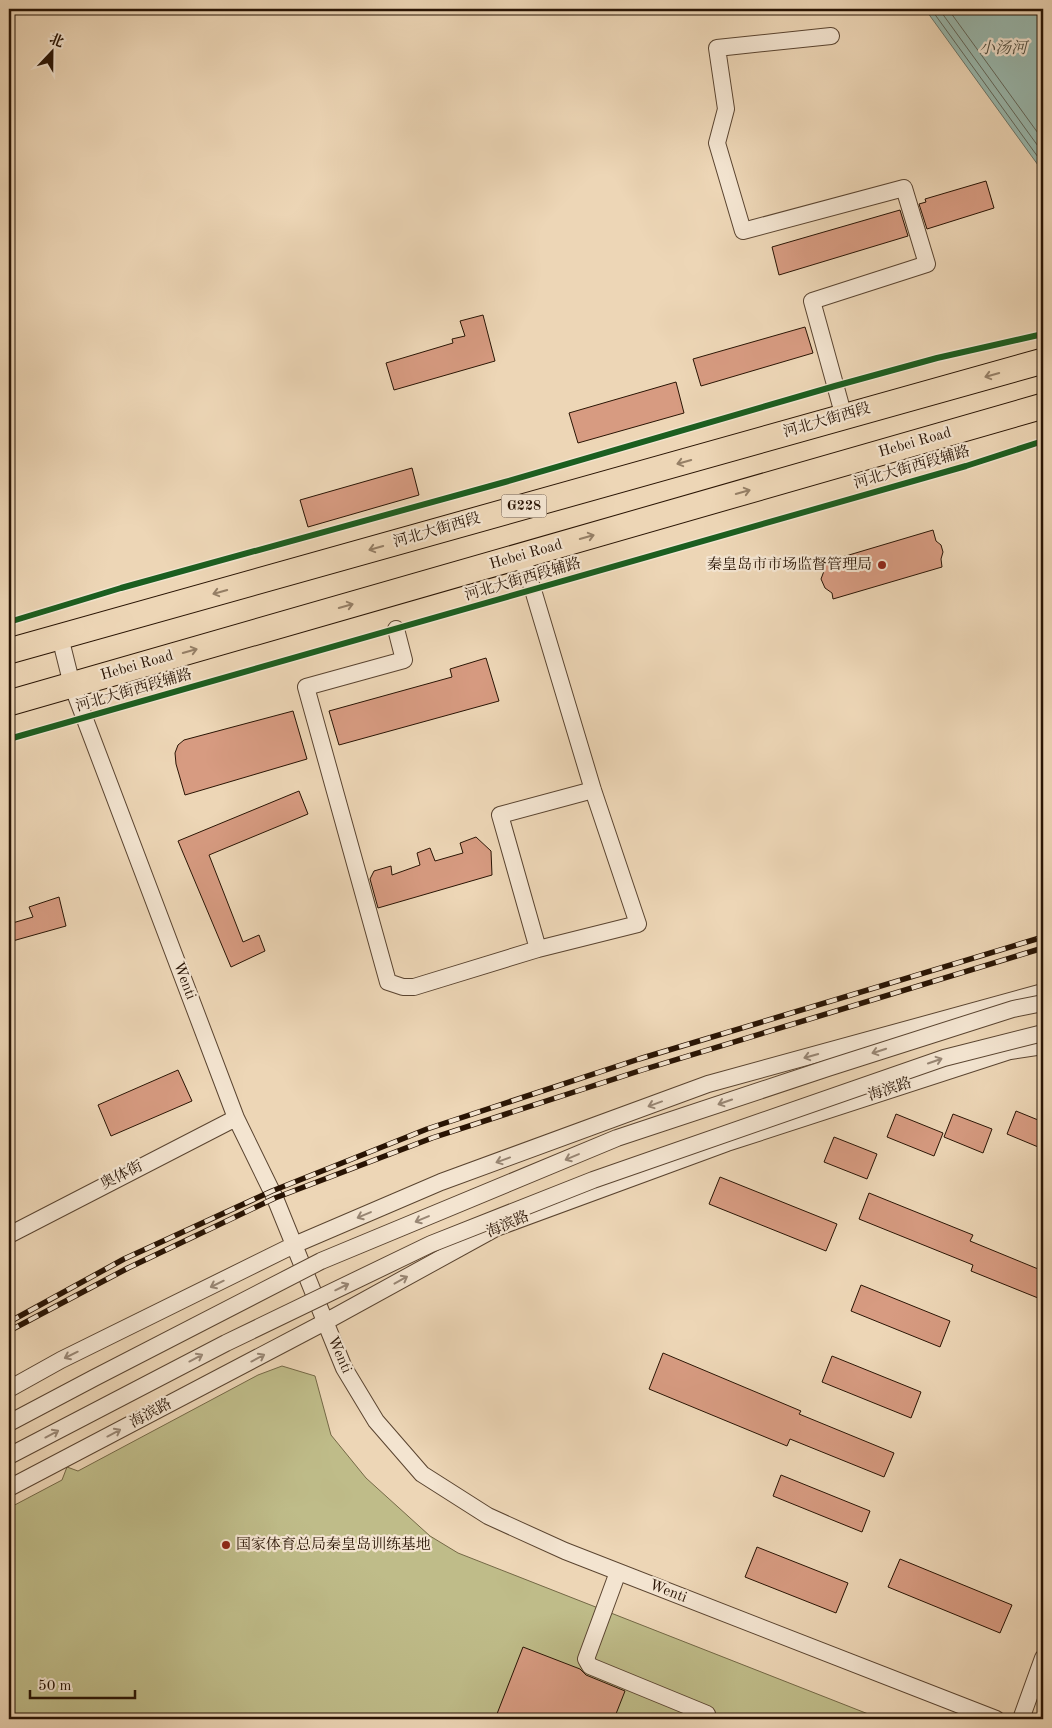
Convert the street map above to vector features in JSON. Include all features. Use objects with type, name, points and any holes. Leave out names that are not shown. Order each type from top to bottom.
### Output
[{"type":"highway","name":"河北大街西段","points":[[9,651],[1041,362]]},
{"type":"highway","name":"Hebei Road","points":[[9,703],[1043,406]]},
{"type":"street","points":[[831,36],[717,48],[726,109],[717,143],[743,231],[904,188],[927,264],[812,302],[844,417]]},
{"type":"street","points":[[396,629],[404,660],[306,687],[388,982],[403,987],[414,987],[538,949],[638,924],[593,790],[534,590],[522,556]]},
{"type":"street","name":"Wenti","points":[[60,636],[72,685],[236,1118],[275,1198],[344,1368],[376,1421],[422,1474],[488,1516],[565,1551],[996,1719]]},
{"type":"street","points":[[538,949],[500,816],[593,790]]},
{"type":"street","points":[[9,1389],[62,1360],[294,1245],[441,1182],[708,1084],[1043,992]]},
{"type":"street","points":[[9,1424],[321,1261],[608,1142],[828,1068],[1013,1009],[1043,1003]]},
{"type":"street","name":"海滨路","points":[[9,1456],[226,1343],[431,1244],[593,1180],[944,1058],[1043,1032]]},
{"type":"street","name":"海滨路","points":[[9,1488],[325,1322],[496,1228],[727,1143],[1010,1051],[1043,1046]]},
{"type":"street","name":"奥体街","points":[[9,1235],[236,1118]]},
{"type":"street","points":[[618,1572],[586,1660],[590,1666],[707,1714],[705,1719]]},
{"type":"street","points":[[1021,1719],[1043,1658]]},
{"type":"shaded area","name":"国家体育总局秦皇岛训练基地","points":[[282,1366],[315,1376],[331,1435],[366,1478],[430,1536],[458,1553],[881,1719],[9,1719],[9,1508],[62,1480],[67,1467],[78,1471],[258,1375]]},
{"type":"water","name":"小汤河","points":[[925,9],[1043,9],[1043,179],[1038,165]]},
{"type":"building","points":[[986,181],[994,208],[927,229],[919,204],[926,202],[925,199]]},
{"type":"building","points":[[900,210],[908,236],[779,275],[772,247]]},
{"type":"building","points":[[483,315],[495,361],[394,390],[386,363],[453,343],[452,339],[465,336],[460,321]]},
{"type":"building","points":[[805,327],[813,353],[701,386],[693,359]]},
{"type":"building","points":[[676,382],[684,413],[578,443],[569,413]]},
{"type":"building","points":[[412,468],[419,495],[308,527],[300,500]]},
{"type":"building","name":"秦皇岛市市场监督管理局","points":[[933,530],[936,541],[941,545],[943,552],[941,559],[942,567],[833,599],[832,593],[825,588],[821,579],[824,571],[822,563]]},
{"type":"building","points":[[486,658],[499,701],[339,745],[329,711],[452,677],[450,669]]},
{"type":"building","points":[[293,711],[307,759],[185,795],[176,764],[175,753],[178,745],[184,740]]},
{"type":"building","points":[[299,791],[308,814],[209,855],[243,942],[259,935],[265,951],[231,967],[178,841]]},
{"type":"building","points":[[476,837],[491,851],[492,875],[378,908],[370,879],[374,871],[391,866],[392,875],[420,865],[417,853],[430,848],[435,861],[463,853],[460,843]]},
{"type":"building","points":[[59,897],[66,926],[9,942],[9,924],[33,917],[29,907]]},
{"type":"building","points":[[178,1070],[192,1101],[111,1136],[98,1105]]},
{"type":"building","points":[[1016,1111],[1043,1122],[1043,1149],[1007,1134]]},
{"type":"building","points":[[896,1114],[943,1133],[934,1156],[887,1137]]},
{"type":"building","points":[[953,1114],[992,1129],[983,1153],[944,1137]]},
{"type":"building","points":[[834,1137],[877,1154],[867,1179],[824,1162]]},
{"type":"building","points":[[720,1177],[837,1224],[826,1251],[709,1204]]},
{"type":"building","points":[[869,1193],[973,1235],[970,1241],[1043,1271],[1043,1300],[971,1271],[973,1265],[859,1219]]},
{"type":"building","points":[[861,1285],[950,1321],[940,1347],[851,1311]]},
{"type":"building","points":[[663,1353],[801,1411],[799,1414],[894,1453],[884,1477],[790,1439],[787,1446],[649,1389]]},
{"type":"building","points":[[832,1356],[921,1392],[911,1418],[822,1382]]},
{"type":"building","points":[[781,1475],[870,1511],[862,1532],[773,1496]]},
{"type":"building","points":[[757,1547],[848,1583],[836,1613],[745,1577]]},
{"type":"building","points":[[900,1559],[1012,1605],[1000,1633],[888,1587]]},
{"type":"building","points":[[523,1647],[580,1669],[586,1675],[625,1691],[614,1719],[495,1719]]},
{"type":"railway","points":[[9,1322],[124,1259],[272,1191],[427,1129],[639,1059],[1043,937]]},
{"type":"railway","points":[[9,1331],[128,1268],[275,1198],[432,1138],[642,1070],[1043,948]]},
{"type":"cycle path","points":[[9,622],[121,588],[505,482],[835,386],[937,358],[1043,334]]},
{"type":"cycle path","name":"河北大街西段辅路","points":[[9,739],[966,466],[1043,441]]},
{"type":"place","name":"秦皇岛市市场监督管理局","points":[[882,565]]},
{"type":"place","name":"国家体育总局秦皇岛训练基地","points":[[226,1545]]}]
